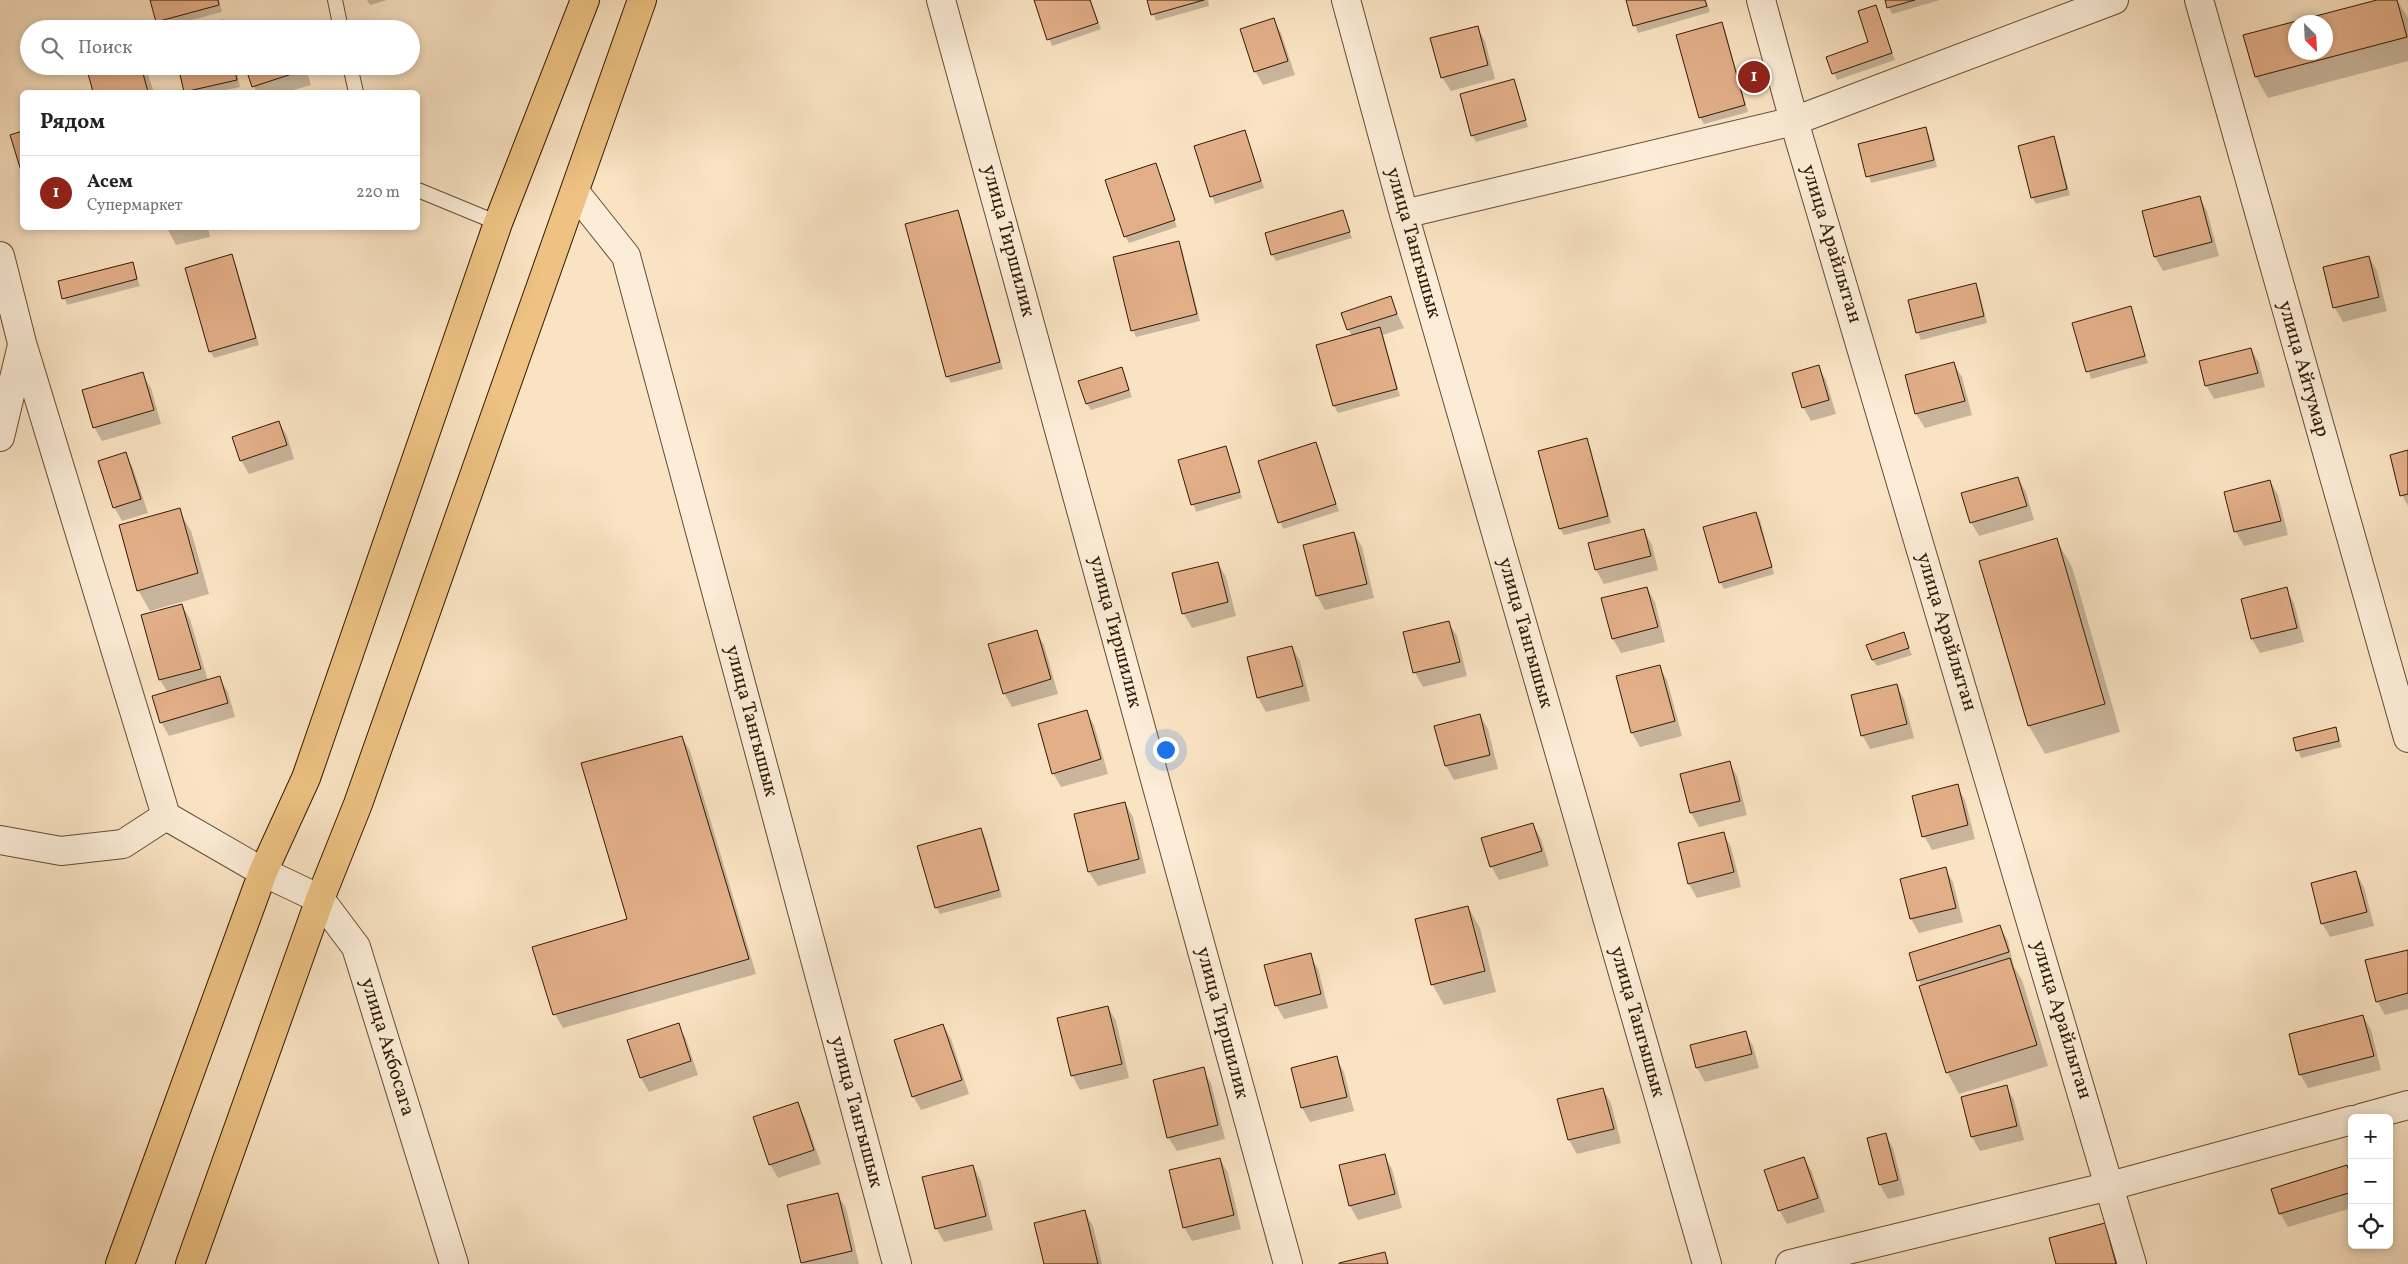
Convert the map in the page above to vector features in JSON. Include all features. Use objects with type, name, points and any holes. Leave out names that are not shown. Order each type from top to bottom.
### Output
[{"type":"highway","points":[[120,1264],[263,872],[306,778],[498,223],[585,0]]},
{"type":"highway","points":[[190,1264],[320,899],[358,804],[642,0]]},
{"type":"street","name":"улица Тиршилик","points":[[941,0],[1288,1264]]},
{"type":"street","name":"улица Тангышык","points":[[1346,0],[1404,214],[1707,1264]]},
{"type":"street","name":"улица Арайлытан","points":[[1761,0],[1794,121],[2132,1264]]},
{"type":"street","points":[[1404,214],[1794,121],[2114,0]]},
{"type":"street","name":"улица Айтумар","points":[[2199,0],[2408,738]]},
{"type":"street","name":"улица Тангышык","points":[[575,192],[626,256],[897,1264]]},
{"type":"street","points":[[0,256],[22,343],[166,816],[123,844],[61,851],[0,840]]},
{"type":"street","points":[[0,437],[22,343]]},
{"type":"street","name":"улица Акбосага","points":[[166,816],[263,872],[320,899],[356,946],[454,1264]]},
{"type":"street","points":[[2376,1114],[2408,1105]]},
{"type":"street","points":[[1790,1264],[2110,1186],[2348,1121]]},
{"type":"lane","points":[[334,0],[339,20]]},
{"type":"lane","points":[[352,75],[356,90]]},
{"type":"lane","points":[[420,191],[498,223]]},
{"type":"building","points":[[150,0],[218,0],[219,5],[163,20],[155,20]]},
{"type":"building","points":[[1034,0],[1090,0],[1098,23],[1047,40]]},
{"type":"building","points":[[1147,0],[1204,0],[1151,15]]},
{"type":"building","points":[[1626,0],[1705,0],[1707,6],[1633,26]]},
{"type":"building","points":[[1885,0],[1915,0],[1887,8]]},
{"type":"building","points":[[2377,0],[2397,0],[2407,37],[2333,56],[2333,15],[2320,15]]},
{"type":"building","points":[[1876,5],[1892,53],[1832,74],[1826,57],[1868,42],[1858,11]]},
{"type":"building","points":[[1274,18],[1288,61],[1254,72],[1240,29]]},
{"type":"building","points":[[1722,22],[1745,105],[1699,118],[1676,35]]},
{"type":"building","points":[[2288,23],[2288,60],[2320,60],[2255,77],[2243,35]]},
{"type":"building","points":[[1478,26],[1488,65],[1441,78],[1430,38]]},
{"type":"building","points":[[88,75],[143,75],[147,90],[92,90]]},
{"type":"building","points":[[180,75],[236,75],[237,80],[193,90],[184,90]]},
{"type":"building","points":[[248,75],[289,75],[252,87]]},
{"type":"building","points":[[1514,79],[1526,120],[1471,136],[1460,94]]},
{"type":"building","points":[[1926,127],[1934,160],[1866,177],[1858,144]]},
{"type":"building","points":[[1245,130],[1261,181],[1210,197],[1194,146]]},
{"type":"building","points":[[20,132],[20,168],[10,135]]},
{"type":"building","points":[[2054,136],[2067,189],[2031,198],[2018,146]]},
{"type":"building","points":[[1156,163],[1175,220],[1124,237],[1105,180]]},
{"type":"building","points":[[2200,196],[2212,242],[2154,257],[2142,211]]},
{"type":"building","points":[[958,210],[1000,362],[946,377],[905,224]]},
{"type":"building","points":[[1343,210],[1350,232],[1271,255],[1265,233]]},
{"type":"building","points":[[1179,241],[1197,314],[1131,331],[1113,257]]},
{"type":"building","points":[[232,254],[256,338],[209,352],[185,268]]},
{"type":"building","points":[[2369,256],[2379,297],[2333,308],[2323,267]]},
{"type":"building","points":[[133,262],[137,279],[62,299],[58,281]]},
{"type":"building","points":[[1976,283],[1984,316],[1916,333],[1908,300]]},
{"type":"building","points":[[1391,296],[1397,314],[1347,330],[1341,313]]},
{"type":"building","points":[[2131,306],[2145,356],[2086,372],[2072,323]]},
{"type":"building","points":[[1380,327],[1397,389],[1333,406],[1316,345]]},
{"type":"building","points":[[2251,348],[2258,373],[2205,386],[2199,361]]},
{"type":"building","points":[[1954,362],[1965,401],[1915,414],[1905,375]]},
{"type":"building","points":[[1819,365],[1829,400],[1802,408],[1792,373]]},
{"type":"building","points":[[1122,367],[1129,390],[1086,404],[1078,381]]},
{"type":"building","points":[[143,372],[154,410],[93,428],[82,390]]},
{"type":"building","points":[[279,421],[287,445],[240,461],[232,437]]},
{"type":"building","points":[[1587,438],[1608,516],[1559,529],[1538,451]]},
{"type":"building","points":[[1316,442],[1336,504],[1278,523],[1258,461]]},
{"type":"building","points":[[1226,446],[1240,492],[1191,505],[1178,460]]},
{"type":"building","points":[[2408,450],[2408,494],[2400,496],[2390,455]]},
{"type":"building","points":[[126,452],[141,499],[113,508],[98,461]]},
{"type":"building","points":[[2018,477],[2027,506],[1970,523],[1961,493]]},
{"type":"building","points":[[2270,480],[2281,521],[2234,532],[2224,492]]},
{"type":"building","points":[[180,508],[198,573],[137,591],[119,525]]},
{"type":"building","points":[[1756,512],[1772,567],[1719,583],[1703,527]]},
{"type":"building","points":[[1644,529],[1651,556],[1595,570],[1588,543]]},
{"type":"building","points":[[1354,532],[1367,584],[1316,596],[1303,545]]},
{"type":"building","points":[[2057,538],[2105,704],[2028,726],[1979,561]]},
{"type":"building","points":[[1218,562],[1228,602],[1182,614],[1172,573]]},
{"type":"building","points":[[1647,587],[1658,627],[1612,639],[1601,598]]},
{"type":"building","points":[[2287,587],[2297,628],[2251,639],[2241,599]]},
{"type":"building","points":[[182,604],[201,669],[159,680],[141,615]]},
{"type":"building","points":[[1449,621],[1460,662],[1413,673],[1403,632]]},
{"type":"building","points":[[1037,630],[1051,679],[1003,694],[988,644]]},
{"type":"building","points":[[1904,632],[1909,648],[1872,660],[1866,645]]},
{"type":"building","points":[[1292,646],[1303,686],[1257,698],[1247,657]]},
{"type":"building","points":[[1660,665],[1675,721],[1631,733],[1616,676]]},
{"type":"building","points":[[220,676],[228,703],[160,723],[152,696]]},
{"type":"building","points":[[1897,684],[1907,724],[1861,736],[1851,695]]},
{"type":"building","points":[[1087,710],[1101,759],[1052,774],[1038,724]]},
{"type":"building","points":[[1480,714],[1490,755],[1445,766],[1434,726]]},
{"type":"building","points":[[2336,727],[2339,741],[2296,751],[2293,738]]},
{"type":"building","points":[[682,736],[749,959],[553,1015],[532,947],[627,919],[581,763]]},
{"type":"building","points":[[1730,761],[1740,801],[1690,813],[1680,774]]},
{"type":"building","points":[[1958,784],[1968,825],[1922,837],[1912,796]]},
{"type":"building","points":[[1125,802],[1139,859],[1088,872],[1074,814]]},
{"type":"building","points":[[1533,823],[1542,851],[1490,867],[1481,838]]},
{"type":"building","points":[[981,828],[999,890],[935,908],[917,846]]},
{"type":"building","points":[[1724,832],[1734,872],[1688,884],[1678,843]]},
{"type":"building","points":[[1946,867],[1956,908],[1910,919],[1900,879]]},
{"type":"building","points":[[2356,871],[2367,912],[2321,924],[2311,883]]},
{"type":"building","points":[[1468,906],[1485,971],[1431,985],[1415,919]]},
{"type":"building","points":[[2000,925],[2009,952],[1917,981],[1909,953]]},
{"type":"building","points":[[2408,950],[2408,993],[2376,1002],[2365,960]]},
{"type":"building","points":[[1311,953],[1321,994],[1275,1006],[1264,965]]},
{"type":"building","points":[[2010,958],[2037,1045],[1946,1073],[1919,986]]},
{"type":"building","points":[[1108,1006],[1122,1064],[1071,1076],[1057,1018]]},
{"type":"building","points":[[2363,1015],[2374,1056],[2299,1075],[2289,1034]]},
{"type":"building","points":[[679,1023],[691,1061],[640,1078],[627,1040]]},
{"type":"building","points":[[943,1024],[962,1080],[912,1097],[894,1040]]},
{"type":"building","points":[[1746,1031],[1752,1054],[1696,1068],[1690,1045]]},
{"type":"building","points":[[1337,1056],[1347,1097],[1301,1108],[1291,1068]]},
{"type":"building","points":[[1204,1067],[1218,1125],[1167,1138],[1153,1080]]},
{"type":"building","points":[[2007,1085],[2017,1126],[1971,1137],[1961,1097]]},
{"type":"building","points":[[1603,1088],[1614,1129],[1568,1140],[1557,1099]]},
{"type":"building","points":[[798,1102],[814,1150],[769,1165],[753,1117]]},
{"type":"building","points":[[1886,1133],[1898,1180],[1879,1185],[1867,1138]]},
{"type":"building","points":[[1385,1154],[1395,1194],[1349,1206],[1339,1165]]},
{"type":"building","points":[[1804,1157],[1818,1198],[1778,1211],[1764,1170]]},
{"type":"building","points":[[1220,1158],[1234,1215],[1183,1228],[1169,1170]]},
{"type":"building","points":[[973,1165],[986,1216],[935,1229],[922,1177]]},
{"type":"building","points":[[2347,1165],[2348,1168],[2348,1193],[2279,1214],[2271,1189]]},
{"type":"building","points":[[838,1193],[852,1251],[801,1263],[787,1205]]},
{"type":"building","points":[[1085,1210],[1098,1264],[1044,1264],[1034,1223]]},
{"type":"building","points":[[2105,1223],[2116,1264],[2056,1264],[2049,1238]]},
{"type":"building","points":[[1385,1252],[1388,1264],[1339,1264],[1339,1263]]},
{"type":"place","name":"Асем","points":[[1754,77]]}]
